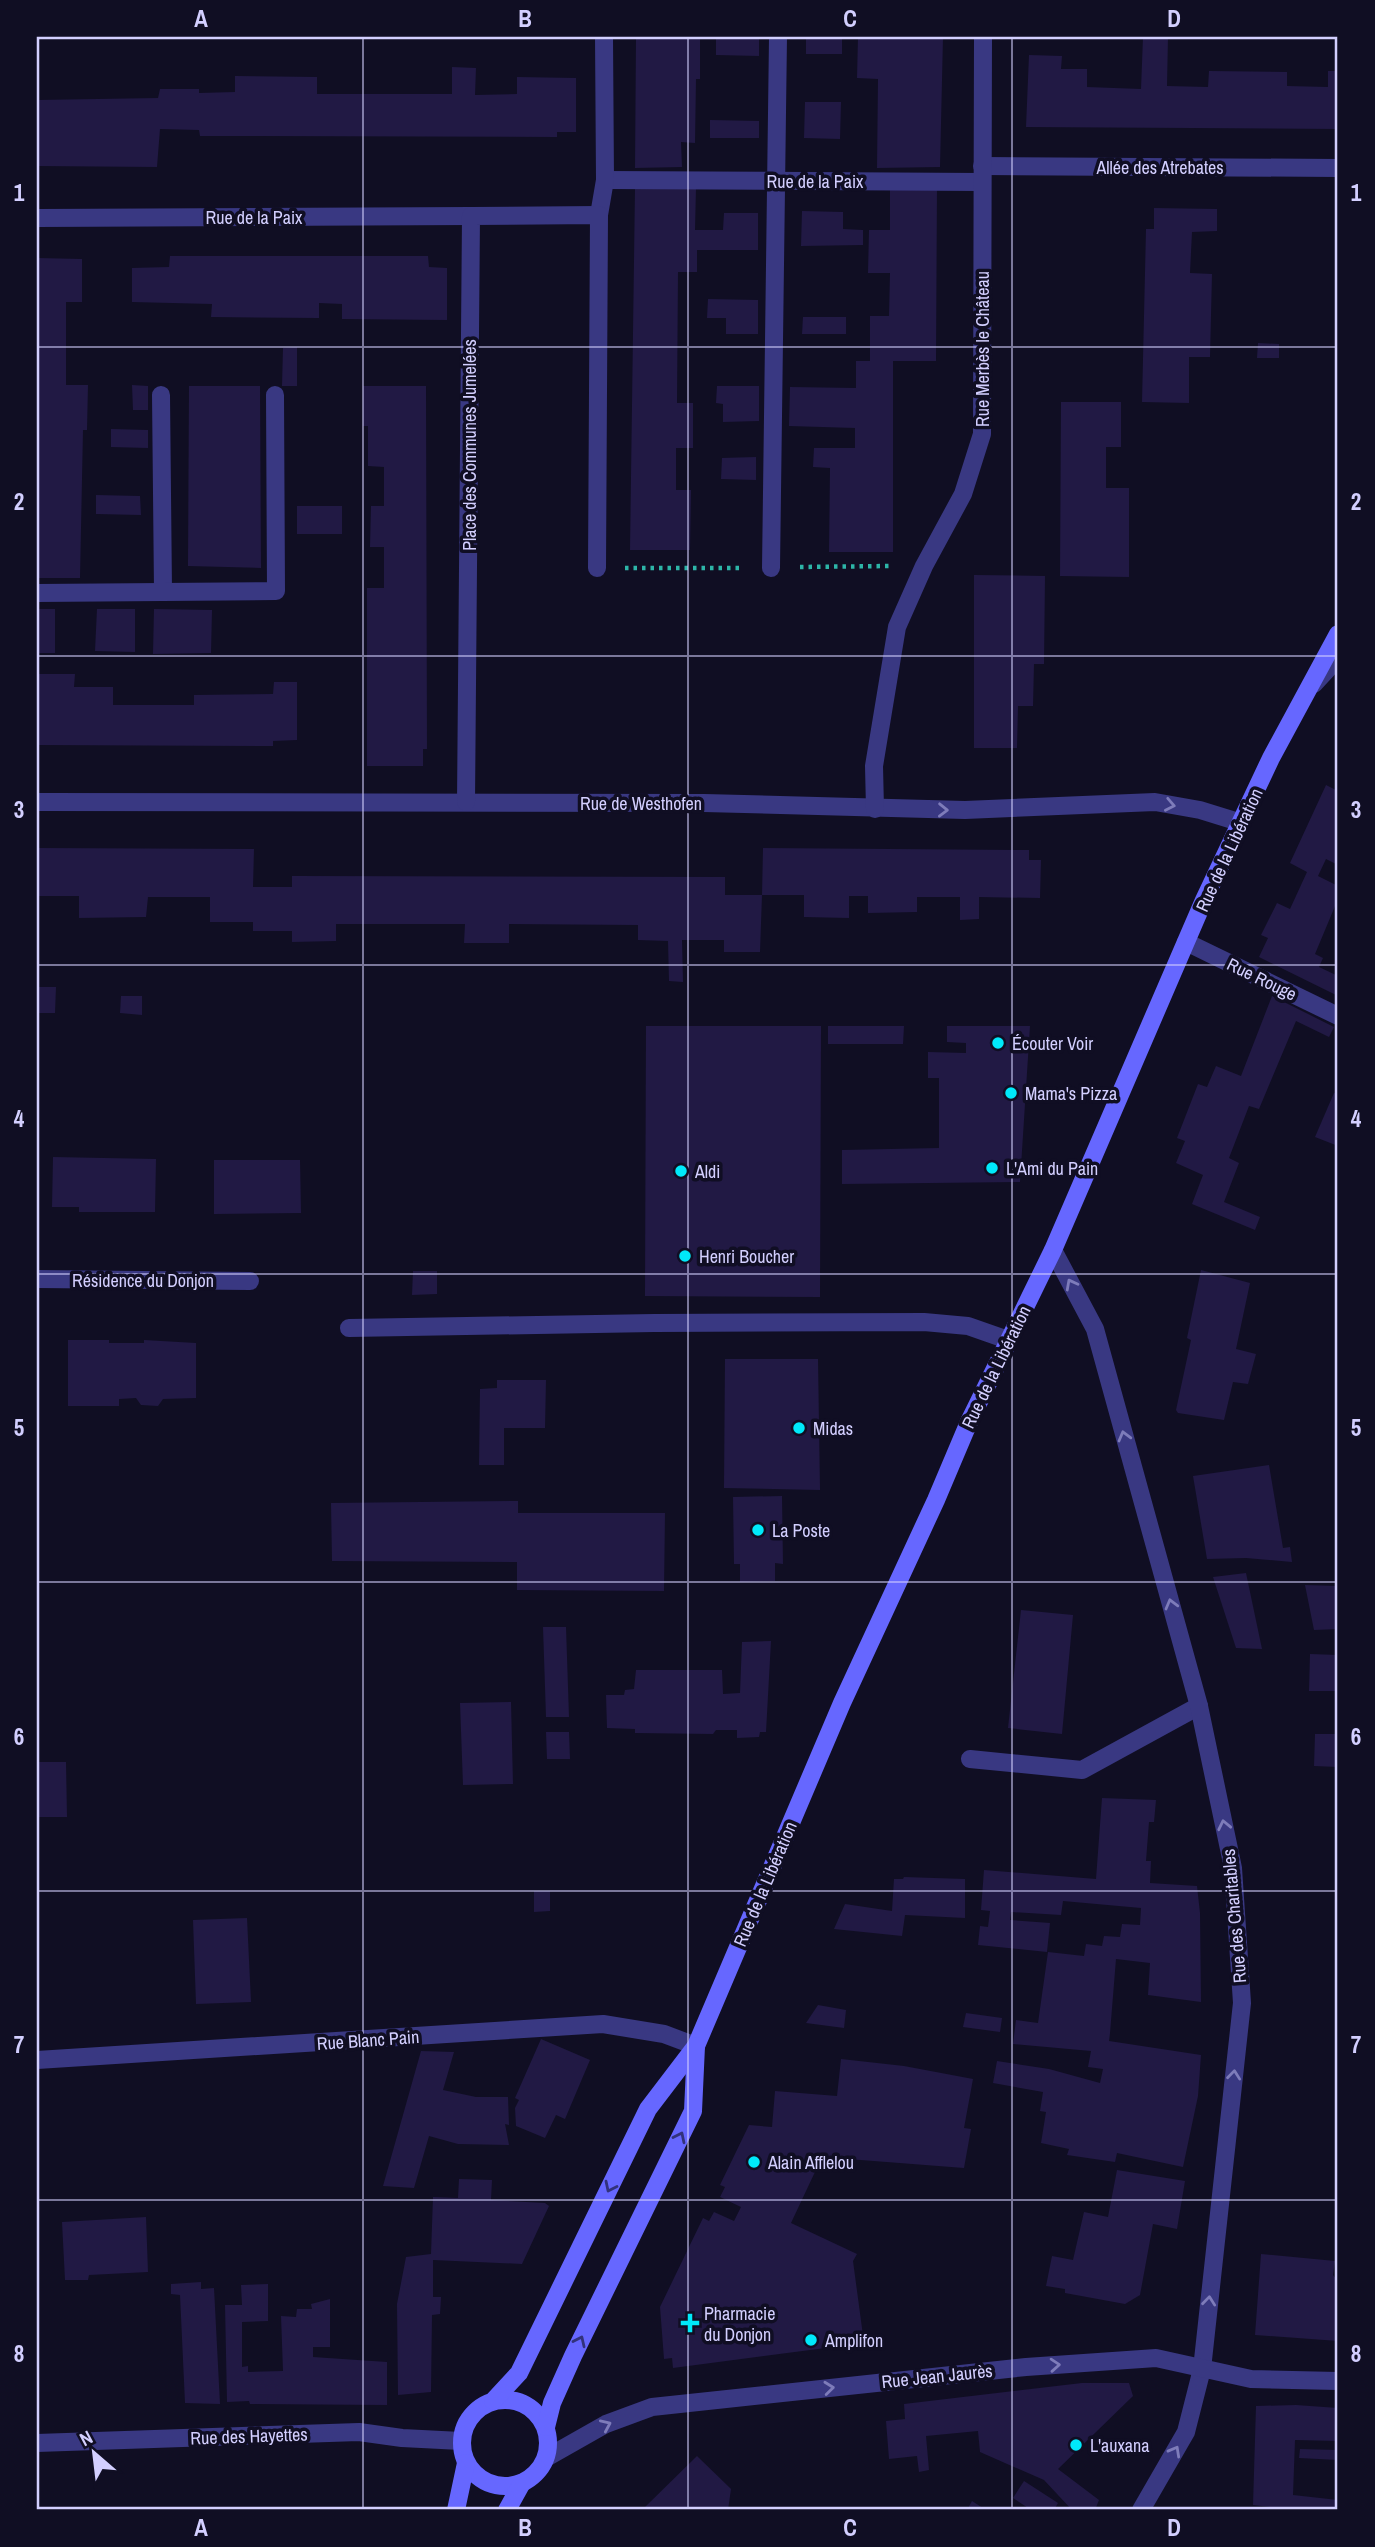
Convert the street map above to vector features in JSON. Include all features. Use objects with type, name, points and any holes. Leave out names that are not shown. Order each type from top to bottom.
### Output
[{"type":"main road","name":"Rue de la Libération","points":[[493,2401],[519,2373],[648,2109],[696,2046],[842,1703],[1008,1340],[1053,1250],[1186,942],[1271,758],[1338,634]]},
{"type":"main road","name":"Rue de la Libération","points":[[546,2427],[562,2379],[693,2111],[696,2046]]},
{"type":"main road","points":[[509,2399],[525,2404],[537,2413],[546,2427],[549,2442],[546,2458],[541,2469],[522,2483],[506,2487],[490,2484],[476,2476],[466,2463],[461,2441],[468,2419],[479,2407],[493,2401],[509,2399]]},
{"type":"main road","points":[[456,2510],[466,2463]]},
{"type":"main road","points":[[507,2510],[522,2483]]},
{"type":"street","points":[[597,568],[599,215],[605,180],[604,37]]},
{"type":"street","points":[[771,568],[778,37]]},
{"type":"street","name":"Rue Merbès le Château","points":[[875,808],[874,766],[897,627],[924,566],[963,494],[982,433],[983,37]]},
{"type":"street","name":"Allée des Atrebates","points":[[982,174],[1338,168]]},
{"type":"street","name":"Rue de la Paix","points":[[605,180],[776,180],[982,174]]},
{"type":"street","points":[[471,216],[599,215]]},
{"type":"street","name":"Rue de la Paix","points":[[37,218],[471,216]]},
{"type":"street","name":"Place des Communes Jumelées","points":[[466,802],[471,216]]},
{"type":"street","points":[[161,395],[163,591]]},
{"type":"street","points":[[37,593],[276,591],[275,395]]},
{"type":"street","name":"Rue de la Libération","points":[[1307,692],[1338,658]]},
{"type":"street","name":"Rue de Westhofen","points":[[37,802],[704,803],[965,810],[1156,802],[1200,810],[1242,823]]},
{"type":"street","name":"Rue Rouge","points":[[1186,942],[1338,1016]]},
{"type":"street","name":"Rue des Charitables","points":[[1053,1250],[1095,1329],[1199,1706],[1233,1868],[1242,2003],[1202,2369],[1186,2432],[1142,2510]]},
{"type":"street","name":"Résidence du Donjon","points":[[37,1279],[250,1281]]},
{"type":"street","points":[[349,1328],[654,1322],[924,1322],[968,1326],[1008,1340]]},
{"type":"street","points":[[970,1759],[1082,1770],[1199,1706]]},
{"type":"street","name":"Rue Blanc Pain","points":[[37,2060],[603,2024],[664,2034],[696,2046]]},
{"type":"street","name":"Rue Jean Jaurès","points":[[546,2458],[606,2424],[652,2407],[1026,2367],[1156,2358],[1251,2379],[1338,2381]]},
{"type":"street","name":"Rue des Hayettes","points":[[37,2443],[359,2432],[402,2438],[461,2441]]},
{"type":"path","points":[[597,568],[924,566]]},
{"type":"building","points":[[636,37],[700,37],[695,143],[681,142],[682,167],[635,168]]},
{"type":"building","points":[[806,37],[842,37],[842,54],[806,54]]},
{"type":"building","points":[[858,37],[943,37],[940,167],[877,168],[878,79],[857,78]]},
{"type":"building","points":[[1143,37],[1168,37],[1167,86],[1208,87],[1209,71],[1287,72],[1287,86],[1328,87],[1328,71],[1338,71],[1338,129],[1026,127],[1029,55],[1062,56],[1061,69],[1087,69],[1087,87],[1141,89]]},
{"type":"building","points":[[759,38],[759,56],[716,55],[716,39]]},
{"type":"building","points":[[452,67],[476,68],[475,95],[517,94],[517,77],[576,78],[576,132],[557,132],[557,137],[200,136],[199,130],[160,129],[157,167],[37,166],[37,100],[158,98],[160,89],[199,89],[199,93],[235,92],[235,76],[317,77],[317,94],[452,94]]},
{"type":"building","points":[[805,102],[841,102],[840,139],[804,138]]},
{"type":"building","points":[[710,120],[759,121],[759,138],[710,138]]},
{"type":"building","points":[[635,188],[696,188],[695,230],[723,230],[724,213],[758,213],[758,250],[697,250],[697,272],[678,272],[677,403],[693,403],[693,448],[676,448],[676,490],[691,490],[690,550],[630,550]]},
{"type":"building","points":[[890,188],[937,188],[936,361],[893,361],[893,552],[829,552],[830,468],[813,467],[814,448],[855,448],[855,428],[789,426],[790,387],[856,388],[856,361],[870,361],[870,316],[889,316],[890,273],[868,273],[869,230],[890,230]]},
{"type":"building","points":[[1154,208],[1217,209],[1217,231],[1192,232],[1190,273],[1212,274],[1210,357],[1189,357],[1189,403],[1142,402],[1146,229],[1154,229]]},
{"type":"building","points":[[802,211],[843,212],[843,229],[863,230],[863,245],[801,246]]},
{"type":"building","points":[[170,256],[428,256],[429,267],[447,268],[447,320],[342,319],[342,304],[319,303],[319,318],[211,317],[212,304],[132,302],[132,268],[169,267]]},
{"type":"building","points":[[37,258],[82,259],[82,302],[66,302],[66,385],[88,385],[87,430],[83,430],[80,578],[37,578]]},
{"type":"building","points":[[708,299],[758,300],[758,334],[726,334],[726,318],[707,318]]},
{"type":"building","points":[[803,317],[846,317],[846,334],[802,334]]},
{"type":"building","points":[[1258,343],[1279,344],[1279,358],[1257,358]]},
{"type":"building","points":[[297,347],[297,386],[282,386],[283,348]]},
{"type":"building","points":[[132,385],[148,386],[148,410],[133,410]]},
{"type":"building","points":[[189,386],[260,386],[261,568],[188,566]]},
{"type":"building","points":[[363,386],[426,386],[427,749],[423,749],[423,766],[367,766],[367,588],[384,588],[384,547],[370,547],[371,506],[384,506],[384,467],[368,466],[368,426],[363,426]]},
{"type":"building","points":[[717,386],[759,386],[759,421],[723,422],[723,404],[716,403]]},
{"type":"building","points":[[1061,402],[1121,402],[1121,447],[1106,447],[1106,488],[1129,488],[1129,577],[1060,576]]},
{"type":"building","points":[[111,429],[148,430],[148,448],[111,447]]},
{"type":"building","points":[[756,457],[756,480],[721,479],[722,458]]},
{"type":"building","points":[[96,495],[140,496],[141,515],[96,514]]},
{"type":"building","points":[[297,506],[342,506],[342,534],[297,534]]},
{"type":"building","points":[[974,575],[1045,576],[1044,664],[1034,664],[1033,706],[1018,706],[1017,748],[974,748]]},
{"type":"building","points":[[37,609],[55,609],[55,653],[37,653]]},
{"type":"building","points":[[97,609],[135,609],[135,652],[95,651]]},
{"type":"building","points":[[154,609],[212,610],[211,653],[153,654]]},
{"type":"building","points":[[37,674],[75,674],[74,687],[113,687],[113,705],[194,705],[194,695],[273,694],[274,682],[297,682],[297,740],[273,741],[273,746],[37,745]]},
{"type":"building","points":[[1326,785],[1338,791],[1338,865],[1326,859],[1318,876],[1338,886],[1338,899],[1315,954],[1323,958],[1319,967],[1338,976],[1338,996],[1259,957],[1268,938],[1261,935],[1277,903],[1290,909],[1307,872],[1290,863]]},
{"type":"building","points":[[37,848],[254,849],[253,887],[292,887],[292,876],[725,877],[725,895],[762,895],[760,952],[724,952],[724,940],[682,940],[683,982],[669,981],[668,941],[638,940],[638,925],[509,924],[509,943],[464,943],[465,924],[336,924],[336,941],[292,942],[292,931],[253,931],[253,922],[210,922],[210,897],[148,897],[146,917],[79,918],[79,896],[37,896]]},
{"type":"building","points":[[763,848],[1029,850],[1029,860],[1041,860],[1040,898],[979,897],[979,919],[960,920],[960,897],[917,897],[917,912],[868,913],[868,896],[849,896],[849,918],[804,917],[804,895],[762,895]]},
{"type":"building","points":[[37,987],[56,987],[55,1013],[37,1013]]},
{"type":"building","points":[[121,996],[142,996],[142,1015],[120,1013]]},
{"type":"building","points":[[1272,996],[1334,1027],[1329,1037],[1296,1021],[1259,1109],[1249,1106],[1229,1158],[1239,1163],[1224,1202],[1260,1217],[1255,1230],[1192,1204],[1203,1175],[1176,1163],[1185,1141],[1177,1138],[1198,1084],[1207,1087],[1216,1066],[1241,1076]]},
{"type":"building","points":[[646,1026],[821,1026],[820,1297],[645,1296]]},
{"type":"building","points":[[828,1026],[904,1026],[903,1044],[828,1044]]},
{"type":"building","points":[[947,1026],[1030,1026],[1020,1182],[842,1184],[842,1150],[939,1148],[939,1078],[928,1078],[928,1052],[966,1053],[966,1043],[947,1042]]},
{"type":"building","points":[[1334,1093],[1338,1094],[1338,1146],[1315,1137]]},
{"type":"building","points":[[53,1157],[156,1159],[155,1212],[79,1212],[79,1207],[52,1207]]},
{"type":"building","points":[[214,1160],[300,1160],[301,1213],[214,1214]]},
{"type":"building","points":[[1201,1270],[1250,1283],[1236,1349],[1256,1354],[1248,1384],[1233,1382],[1224,1420],[1178,1413],[1176,1410],[1191,1340],[1187,1338]]},
{"type":"building","points":[[413,1271],[437,1271],[437,1294],[412,1295]]},
{"type":"building","points":[[68,1340],[196,1343],[196,1398],[163,1399],[158,1406],[141,1405],[136,1398],[119,1399],[119,1406],[68,1406]]},
{"type":"building","points":[[725,1359],[818,1359],[820,1490],[724,1488]]},
{"type":"building","points":[[497,1380],[546,1380],[545,1428],[504,1428],[504,1465],[479,1465],[480,1389],[497,1388]]},
{"type":"building","points":[[1269,1465],[1283,1548],[1290,1547],[1292,1562],[1246,1558],[1207,1559],[1193,1476]]},
{"type":"building","name":"La Poste","points":[[782,1496],[783,1564],[775,1563],[775,1581],[740,1582],[740,1564],[734,1564],[733,1497]]},
{"type":"building","points":[[518,1501],[518,1513],[665,1513],[664,1591],[517,1590],[517,1562],[332,1561],[331,1503]]},
{"type":"building","points":[[1246,1573],[1262,1649],[1236,1648],[1213,1577]]},
{"type":"building","points":[[1305,1585],[1338,1586],[1338,1629],[1314,1630]]},
{"type":"building","points":[[1021,1610],[1073,1615],[1062,1734],[1008,1728]]},
{"type":"building","points":[[543,1627],[566,1627],[569,1717],[546,1717]]},
{"type":"building","points":[[771,1641],[766,1732],[760,1732],[759,1737],[737,1738],[737,1730],[716,1730],[713,1734],[635,1733],[635,1729],[607,1728],[606,1695],[624,1695],[625,1690],[634,1689],[636,1670],[722,1670],[723,1694],[740,1693],[742,1642]]},
{"type":"building","points":[[1310,1654],[1338,1655],[1338,1691],[1309,1691]]},
{"type":"building","points":[[511,1702],[513,1784],[463,1785],[460,1703]]},
{"type":"building","points":[[546,1732],[569,1732],[570,1759],[547,1759]]},
{"type":"building","points":[[1315,1734],[1338,1734],[1338,1767],[1314,1766]]},
{"type":"building","points":[[37,1762],[66,1762],[67,1817],[37,1817]]},
{"type":"building","points":[[1102,1798],[1156,1800],[1154,1822],[1149,1822],[1146,1861],[1151,1861],[1150,1883],[1197,1886],[1201,2002],[1148,1995],[1150,1963],[1116,1959],[1109,2041],[1201,2055],[1198,2096],[1183,2167],[1117,2153],[1115,2162],[1067,2155],[1069,2149],[1041,2143],[1046,2112],[1040,2111],[1043,2092],[993,2083],[997,2061],[1049,2069],[1100,2083],[1103,2069],[1088,2067],[1091,2051],[1013,2044],[1016,2020],[1038,2023],[1048,1952],[1084,1956],[1086,1944],[1102,1946],[1104,1936],[1120,1937],[1122,1924],[1140,1925],[1141,1908],[1063,1901],[1061,1915],[1011,1912],[1010,1920],[1050,1923],[1047,1952],[978,1945],[980,1926],[988,1927],[990,1911],[981,1910],[984,1870],[1096,1879]]},
{"type":"building","points":[[894,1879],[965,1879],[965,1918],[905,1915],[902,1936],[834,1929],[845,1904],[892,1911]]},
{"type":"building","points":[[534,1891],[550,1891],[550,1911],[534,1912]]},
{"type":"building","points":[[247,1918],[251,2002],[196,2004],[193,1920]]},
{"type":"building","points":[[818,2005],[846,2010],[844,2028],[806,2023]]},
{"type":"building","points":[[966,2013],[1002,2018],[1000,2032],[963,2027]]},
{"type":"building","points":[[541,2039],[590,2060],[565,2119],[556,2115],[545,2138],[516,2126],[515,2108],[519,2100],[515,2098]]},
{"type":"building","points":[[421,2051],[454,2052],[443,2090],[476,2097],[508,2097],[509,2125],[505,2124],[509,2145],[458,2144],[429,2136],[414,2188],[383,2186]]},
{"type":"building","points":[[841,2059],[904,2066],[973,2079],[964,2128],[971,2129],[964,2168],[822,2157],[791,2223],[857,2254],[853,2261],[864,2343],[673,2368],[672,2358],[664,2359],[660,2307],[703,2218],[709,2221],[714,2212],[734,2221],[741,2207],[720,2197],[725,2187],[720,2185],[749,2125],[772,2127],[775,2091],[837,2096]]},
{"type":"building","points":[[1117,2170],[1185,2181],[1177,2229],[1153,2224],[1140,2295],[1125,2304],[1065,2293],[1065,2289],[1046,2286],[1052,2256],[1073,2260],[1084,2212],[1108,2217]]},
{"type":"building","points":[[459,2179],[492,2180],[491,2200],[545,2203],[549,2206],[522,2264],[433,2260],[433,2297],[441,2297],[440,2314],[432,2315],[431,2392],[398,2395],[397,2304],[406,2257],[431,2254],[433,2197],[458,2198]]},
{"type":"building","points":[[146,2217],[148,2272],[89,2275],[88,2280],[65,2280],[62,2222]]},
{"type":"building","points":[[1261,2254],[1335,2261],[1333,2275],[1338,2281],[1338,2341],[1255,2335]]},
{"type":"building","points":[[201,2282],[201,2289],[214,2288],[220,2404],[185,2403],[180,2295],[171,2294],[171,2284]]},
{"type":"building","points":[[268,2284],[268,2321],[242,2322],[242,2367],[248,2366],[248,2372],[283,2371],[281,2316],[296,2317],[297,2309],[312,2309],[311,2304],[330,2299],[330,2347],[313,2347],[313,2357],[387,2362],[387,2405],[227,2402],[225,2305],[242,2305],[241,2285]]},
{"type":"building","points":[[1082,2383],[1129,2383],[1133,2396],[1058,2469],[1099,2500],[1095,2510],[1072,2510],[1044,2480],[980,2452],[978,2431],[926,2436],[929,2470],[919,2472],[917,2456],[889,2459],[886,2421],[905,2419],[904,2404]]},
{"type":"building","points":[[1256,2406],[1338,2408],[1338,2441],[1295,2440],[1293,2495],[1338,2500],[1338,2510],[1297,2510],[1253,2505]]},
{"type":"building","points":[[1300,2449],[1338,2450],[1338,2460],[1299,2458]]},
{"type":"building","points":[[697,2456],[731,2489],[728,2510],[642,2510]]},
{"type":"building","points":[[1024,2481],[1058,2503],[1054,2510],[1031,2510],[1013,2498]]},
{"type":"building","points":[[972,2501],[986,2510],[967,2510]]},
{"type":"place","name":"Écouter Voir","points":[[998,1043]]},
{"type":"place","name":"Mama's Pizza","points":[[1011,1093]]},
{"type":"place","name":"L'Ami du Pain","points":[[992,1168]]},
{"type":"place","name":"Aldi","points":[[681,1171]]},
{"type":"place","name":"Henri Boucher","points":[[685,1256]]},
{"type":"place","name":"Midas","points":[[799,1428]]},
{"type":"place","name":"La Poste","points":[[758,1530]]},
{"type":"place","name":"Alain Afflelou","points":[[754,2162]]},
{"type":"place","name":"Pharmacie du Donjon","points":[[690,2323]]},
{"type":"place","name":"Amplifon","points":[[811,2340]]},
{"type":"place","name":"L'auxana","points":[[1076,2445]]}]
